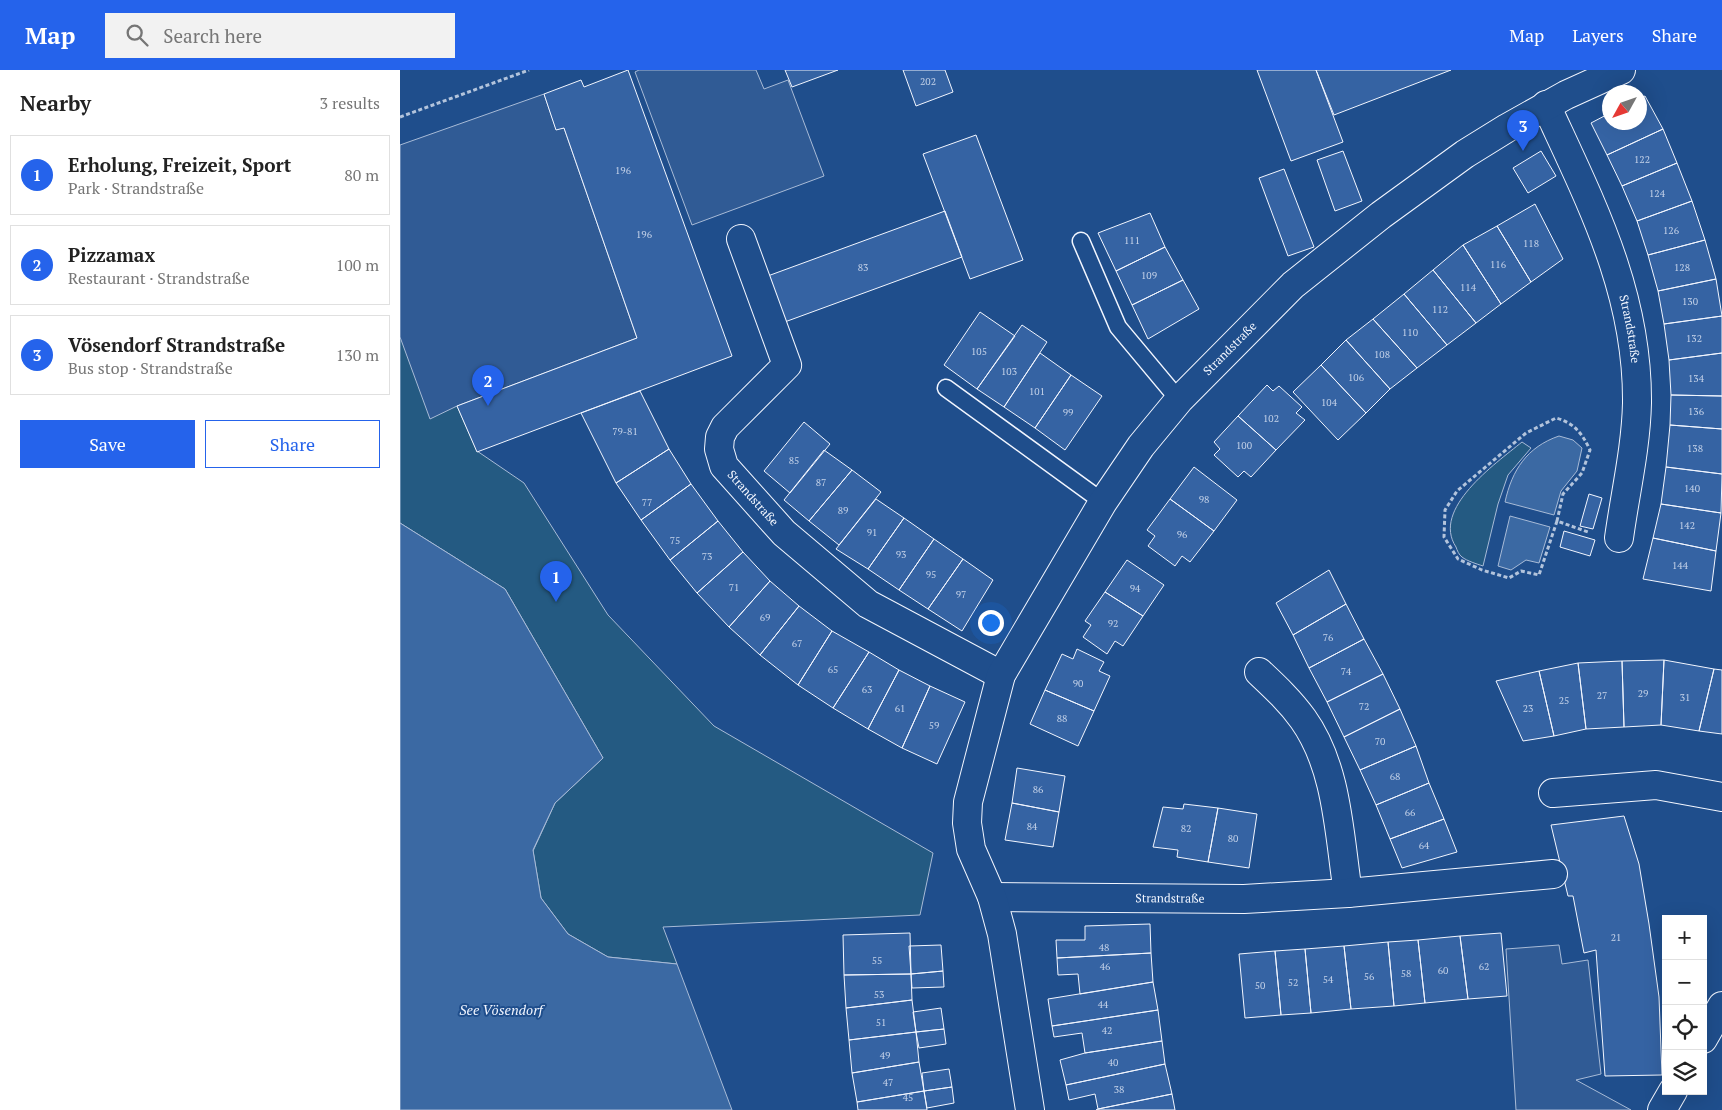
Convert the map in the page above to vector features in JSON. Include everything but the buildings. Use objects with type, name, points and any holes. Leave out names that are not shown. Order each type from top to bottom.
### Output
[{"type":"street","name":"Strandstraße","points":[[1030,1110],[1002,934],[992,897],[971,849],[967,823],[968,802],[1001,675],[1103,502],[1141,446],[1179,400],[1293,284],[1465,154],[1546,105],[1621,70]]},
{"type":"street","name":"Strandstraße","points":[[1546,105],[1597,216],[1615,261],[1632,338],[1637,403],[1618,538]]},
{"type":"street","name":"Strandstraße","points":[[741,239],[787,365],[725,426],[720,437],[719,449],[724,466],[784,534],[868,604],[1001,675]]},
{"type":"street","points":[[1258,672],[1287,698],[1304,720],[1318,744],[1331,782],[1348,892]]},
{"type":"street","points":[[1553,792],[1656,785],[1722,797]]},
{"type":"street","name":"Strandstraße","points":[[992,897],[1244,899],[1553,874]]},
{"type":"street","points":[[1707,1032],[1722,1006]]},
{"type":"street","points":[[1662,1110],[1671,1095]]},
{"type":"lane","points":[[1081,241],[1118,327],[1179,400]]},
{"type":"lane","points":[[946,388],[1103,502]]},
{"type":"path","points":[[400,117],[529,70]]},
{"type":"path","points":[[1556,418],[1571,422],[1584,437],[1590,450],[1582,473],[1563,494],[1557,521],[1539,574],[1522,571],[1509,578],[1482,570],[1458,559],[1444,537],[1445,510],[1457,491],[1526,433],[1556,418]]},
{"type":"path","points":[[1557,521],[1592,534]]},
{"type":"shaded area","points":[[639,70],[756,70],[764,89],[788,80],[824,176],[692,225],[635,72]]},
{"type":"shaded area","points":[[544,94],[556,129],[564,128],[637,338],[457,406],[430,419],[400,337],[400,145]]},
{"type":"shaded area","points":[[400,223],[457,406],[477,451],[524,483],[608,615],[714,726],[933,853],[920,915],[663,927],[677,964],[608,957],[568,934],[541,898],[533,851],[555,803],[603,758],[505,589],[400,523]]},
{"type":"shaded area","points":[[1522,442],[1531,448],[1508,475],[1498,504],[1483,566],[1469,561],[1461,556],[1457,550],[1451,532],[1452,518],[1459,503],[1470,488],[1497,462]]},
{"type":"shaded area","points":[[1559,945],[1562,964],[1588,960],[1601,1074],[1576,1080],[1631,1110],[1516,1110],[1506,949]]},
{"type":"water","points":[[1559,436],[1573,440],[1582,448],[1577,471],[1561,491],[1554,515],[1505,502],[1512,480],[1523,461],[1538,446]]},
{"type":"water","points":[[1510,516],[1550,527],[1539,563],[1526,560],[1511,570],[1498,566]]},
{"type":"water","name":"See Vösendorf","points":[[400,523],[505,589],[603,758],[555,803],[533,850],[541,898],[568,934],[608,957],[677,964],[732,1110],[400,1110]]},
{"type":"place","name":"Vösendorf Strandstraße","points":[[1523,151]]},
{"type":"place","name":"Pizzamax","points":[[488,406]]},
{"type":"place","name":"Erholung, Freizeit, Sport","points":[[556,602]]}]
